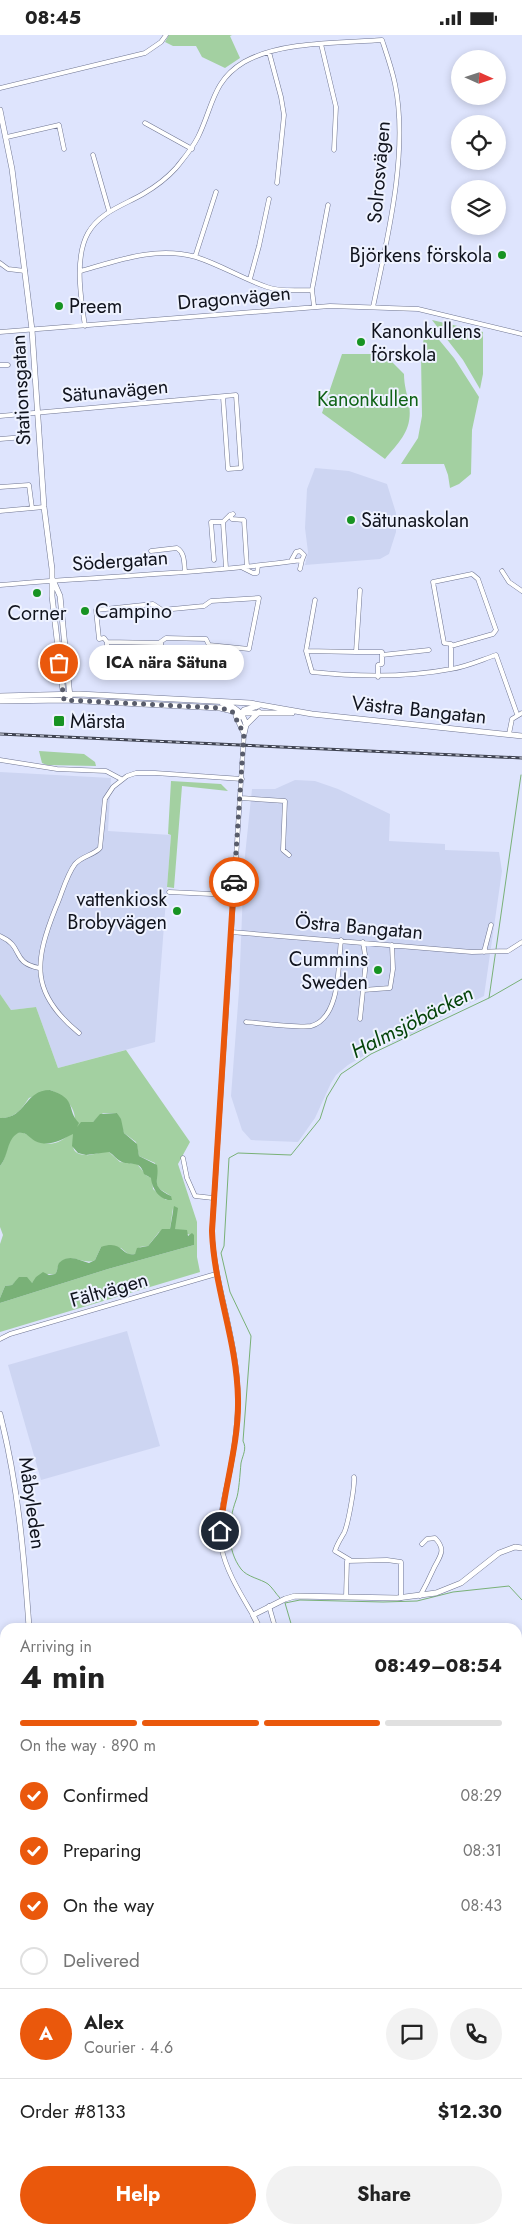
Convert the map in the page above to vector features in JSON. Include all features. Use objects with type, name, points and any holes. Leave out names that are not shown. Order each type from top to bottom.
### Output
[{"type":"street","points":[[0,88],[145,53],[161,42],[166,35]]},
{"type":"street","name":"Solrosvägen","points":[[321,44],[382,41],[395,85],[398,107],[399,150],[390,227],[373,307]]},
{"type":"street","points":[[85,326],[80,290],[82,253],[88,234],[109,211],[158,184],[172,172],[192,149],[199,136],[212,99],[229,71],[246,60],[269,52],[321,44],[336,107],[334,150]]},
{"type":"street","points":[[269,52],[282,97],[284,115],[277,183]]},
{"type":"street","name":"Stationsgatan","points":[[0,110],[2,126],[6,137],[32,330],[44,507],[53,580],[52,596],[66,697]]},
{"type":"street","points":[[145,123],[192,149]]},
{"type":"street","points":[[6,137],[59,125],[64,149]]},
{"type":"street","points":[[93,155],[109,211]]},
{"type":"street","points":[[196,257],[216,192]]},
{"type":"street","points":[[250,279],[269,199]]},
{"type":"street","points":[[314,306],[312,290],[328,205]]},
{"type":"street","points":[[81,271],[140,254],[174,254],[196,257],[266,287],[281,290],[312,290]]},
{"type":"street","points":[[0,263],[8,269],[25,271]]},
{"type":"street","name":"Dragonvägen","points":[[0,332],[314,306],[418,309],[522,334]]},
{"type":"street","points":[[0,365],[8,365]]},
{"type":"street","name":"Sätunavägen","points":[[0,416],[236,395],[241,468],[228,469],[223,397]]},
{"type":"street","points":[[0,439],[24,437]]},
{"type":"street","points":[[0,487],[29,485],[32,508]]},
{"type":"street","points":[[0,511],[44,507]]},
{"type":"street","points":[[214,560],[210,522],[223,522],[231,514],[232,519],[244,520],[247,567]]},
{"type":"street","points":[[223,522],[226,568]]},
{"type":"street","points":[[151,551],[177,548],[183,553],[185,572]]},
{"type":"street","name":"Södergatan","points":[[0,585],[258,566],[291,561],[302,559],[304,555],[300,551],[296,552],[291,561]]},
{"type":"street","points":[[300,569],[302,559]]},
{"type":"street","name":"Södergatan","points":[[241,567],[252,573],[257,573],[258,566]]},
{"type":"street","points":[[502,571],[509,582],[522,591]]},
{"type":"street","points":[[472,574],[478,579],[496,630],[493,634],[452,646],[451,644],[444,643],[433,582],[472,574]]},
{"type":"street","points":[[356,652],[360,590]]},
{"type":"street","points":[[205,673],[209,645],[206,639],[166,638],[160,642],[107,642],[104,638],[99,639],[96,610],[154,604],[162,610],[204,606],[211,601],[259,598],[249,649],[209,645]]},
{"type":"street","points":[[315,600],[306,651],[312,672],[378,677],[451,669],[496,655],[520,714],[512,719],[509,734]]},
{"type":"street","points":[[107,642],[107,658]]},
{"type":"street","points":[[160,642],[163,660]]},
{"type":"street","points":[[451,669],[452,646]]},
{"type":"street","points":[[382,655],[429,650]]},
{"type":"street","points":[[306,651],[382,652],[382,664],[378,665],[378,677]]},
{"type":"street","name":"Västra Bangatan","points":[[0,695],[250,703],[312,713],[522,735]]},
{"type":"street","name":"Västra Bangatan","points":[[0,701],[66,697],[220,708],[232,711]]},
{"type":"street","name":"Västra Bangatan","points":[[217,701],[235,708],[241,713],[312,713]]},
{"type":"street","points":[[238,719],[244,709],[261,705]]},
{"type":"street","points":[[232,711],[241,713]]},
{"type":"street","points":[[232,711],[238,719],[244,734]]},
{"type":"street","points":[[257,1623],[234,1581],[221,1544],[221,1516],[237,1424],[238,1400],[232,1337],[216,1274],[212,1244],[213,1198],[244,734],[246,725],[260,712]]},
{"type":"street","points":[[241,713],[246,725]]},
{"type":"street","points":[[0,760],[56,769],[106,771],[121,779]]},
{"type":"street","points":[[79,1033],[60,1017],[49,1003],[42,984],[39,968],[45,934],[75,865],[100,848],[105,799],[121,779],[136,773],[242,779]]},
{"type":"street","points":[[241,798],[285,801],[282,850],[290,855]]},
{"type":"street","points":[[169,892],[233,895]]},
{"type":"street","points":[[484,952],[491,925]]},
{"type":"street","name":"Östra Bangatan","points":[[231,932],[484,952],[508,951],[522,942]]},
{"type":"street","points":[[0,935],[10,940],[15,946],[21,961],[27,965],[39,968]]},
{"type":"street","points":[[246,1022],[310,1026],[320,1021],[335,1000],[341,940]]},
{"type":"street","points":[[360,1019],[366,961],[363,942]]},
{"type":"street","points":[[363,990],[390,988],[393,969],[392,945]]},
{"type":"street","points":[[184,1158],[191,1191],[195,1196],[213,1198]]},
{"type":"street","name":"Fältvägen","points":[[0,1339],[10,1334],[216,1274]]},
{"type":"street","name":"Fältvägen","points":[[0,1335],[10,1334]]},
{"type":"street","name":"Måbyleden","points":[[0,1414],[17,1493],[29,1623]]},
{"type":"street","points":[[354,1477],[355,1487],[344,1532],[338,1541],[335,1551],[350,1560],[401,1562],[401,1598]]},
{"type":"street","points":[[420,1596],[434,1567],[439,1563],[442,1551],[435,1538],[427,1539],[422,1544]]},
{"type":"street","points":[[253,1615],[269,1606],[295,1596],[401,1598],[420,1596],[452,1588],[499,1553],[515,1547],[522,1548]]},
{"type":"street","points":[[346,1597],[347,1561],[350,1560]]},
{"type":"street","points":[[269,1606],[275,1623]]},
{"type":"shaded area","name":"Sätunaskolan","points":[[315,468],[349,471],[387,484],[396,513],[396,532],[389,554],[380,559],[305,565],[308,552],[305,528],[307,489]]},
{"type":"shaded area","points":[[0,772],[111,778],[108,831],[171,835],[155,1042],[58,1068],[36,1007],[11,1010],[0,994]]},
{"type":"shaded area","points":[[295,780],[315,781],[338,789],[390,814],[389,841],[445,844],[445,850],[499,852],[502,871],[484,996],[406,1037],[372,1051],[348,1065],[336,1075],[315,1118],[298,1142],[251,1140],[242,1130],[231,1096],[239,991],[244,865],[252,789],[275,789]]},
{"type":"shaded area","points":[[50,1090],[59,1093],[68,1101],[79,1123],[77,1127],[81,1122],[93,1122],[100,1114],[117,1113],[121,1119],[124,1133],[137,1144],[139,1156],[157,1165],[158,1186],[171,1196],[172,1200],[164,1199],[157,1193],[151,1178],[144,1174],[138,1165],[122,1162],[109,1152],[86,1155],[78,1153],[72,1146],[73,1134],[56,1142],[46,1144],[35,1141],[23,1133],[18,1133],[11,1140],[0,1166],[0,1118],[15,1114],[35,1095],[41,1091]]},
{"type":"shaded area","points":[[174,1206],[178,1208],[175,1229],[187,1230],[188,1236],[192,1233],[194,1235],[194,1245],[108,1269],[0,1303],[5,1286],[12,1285],[19,1277],[27,1277],[32,1283],[43,1272],[49,1275],[55,1274],[59,1263],[63,1260],[71,1258],[89,1263],[95,1260],[101,1247],[108,1245],[118,1246],[127,1253],[135,1254],[137,1248],[148,1246],[162,1229],[170,1229]]},
{"type":"shaded area","points":[[127,1331],[160,1446],[41,1480],[8,1365]]},
{"type":"green space","points":[[169,35],[232,35],[230,36],[240,58],[225,68],[202,57],[196,46],[173,46],[165,42]]},
{"type":"green space","points":[[432,320],[483,332],[483,374],[480,389],[463,360]]},
{"type":"green space","points":[[426,324],[454,358],[479,397],[472,430],[471,474],[459,484],[450,488],[444,464],[401,464],[418,438],[422,416],[421,356]]},
{"type":"green space","name":"Kanonkullen","points":[[342,354],[374,354],[377,359],[385,355],[404,374],[410,413],[409,421],[404,435],[385,459],[322,413]]},
{"type":"green space","points":[[39,751],[84,754],[95,762],[96,766],[47,765],[42,763]]},
{"type":"green space","points":[[171,781],[221,784],[228,791],[182,786],[174,888],[167,887],[171,835],[168,834]]},
{"type":"green space","points":[[0,994],[11,1010],[36,1007],[58,1068],[126,1050],[190,1142],[178,1164],[197,1222],[197,1257],[200,1272],[0,1332],[0,1303],[108,1269],[194,1245],[190,1235],[175,1229],[173,1208],[170,1229],[159,1232],[148,1246],[140,1247],[135,1254],[128,1254],[121,1248],[101,1247],[95,1260],[86,1261],[69,1258],[64,1260],[59,1264],[55,1274],[41,1274],[32,1283],[15,1282],[12,1285],[5,1286],[0,1298],[0,1244],[3,1235],[0,1227],[0,1166],[9,1143],[13,1135],[17,1133],[26,1134],[41,1142],[53,1143],[60,1141],[68,1135],[75,1121],[71,1106],[65,1099],[50,1090],[29,1098],[13,1115],[0,1118]],"holes":[[[103,1113],[117,1113],[124,1133],[136,1142],[139,1156],[155,1163],[158,1188],[171,1196],[166,1200],[153,1189],[152,1178],[147,1176],[137,1164],[120,1162],[109,1152],[88,1155],[79,1154],[75,1151],[73,1142],[81,1123],[93,1122]]]},
{"type":"waterway","name":"Halmsjöbäcken","points":[[280,1598],[268,1584],[241,1569],[236,1561],[231,1544],[231,1517],[238,1493],[241,1463],[245,1449],[243,1441],[251,1336],[230,1292],[221,1253],[224,1246],[229,1158],[238,1153],[291,1155],[320,1119],[327,1097],[341,1074],[371,1054],[489,998],[521,775]]},
{"type":"waterway","points":[[489,998],[522,979]]},
{"type":"waterway","points":[[291,1623],[285,1603],[300,1600],[417,1601],[453,1592],[509,1586],[522,1600]]},
{"type":"railway","points":[[0,734],[522,758]]},
{"type":"way so far","points":[[59,663],[64,700],[220,708],[232,711],[238,719],[244,734],[244,760],[234,882]]},
{"type":"place","name":"Björkens förskola","points":[[502,255]]},
{"type":"place","name":"Preem","points":[[59,306]]},
{"type":"place","name":"Kanonkullens förskola","points":[[361,342]]},
{"type":"place","name":"Sätunaskolan","points":[[351,520]]},
{"type":"place","name":"Corner","points":[[37,593]]},
{"type":"place","name":"Campino","points":[[85,611]]},
{"type":"place","name":"ICA nära Sätuna","points":[[59,663]]},
{"type":"place","name":"Märsta","points":[[59,721]]},
{"type":"place","name":"vattenkiosk Brobyvägen","points":[[177,911]]},
{"type":"place","name":"Cummins Sweden","points":[[378,970]]},
{"type":"route","points":[[220,1531],[234,1447],[238,1400],[232,1337],[216,1274],[212,1244],[214,1179],[234,882]]}]
